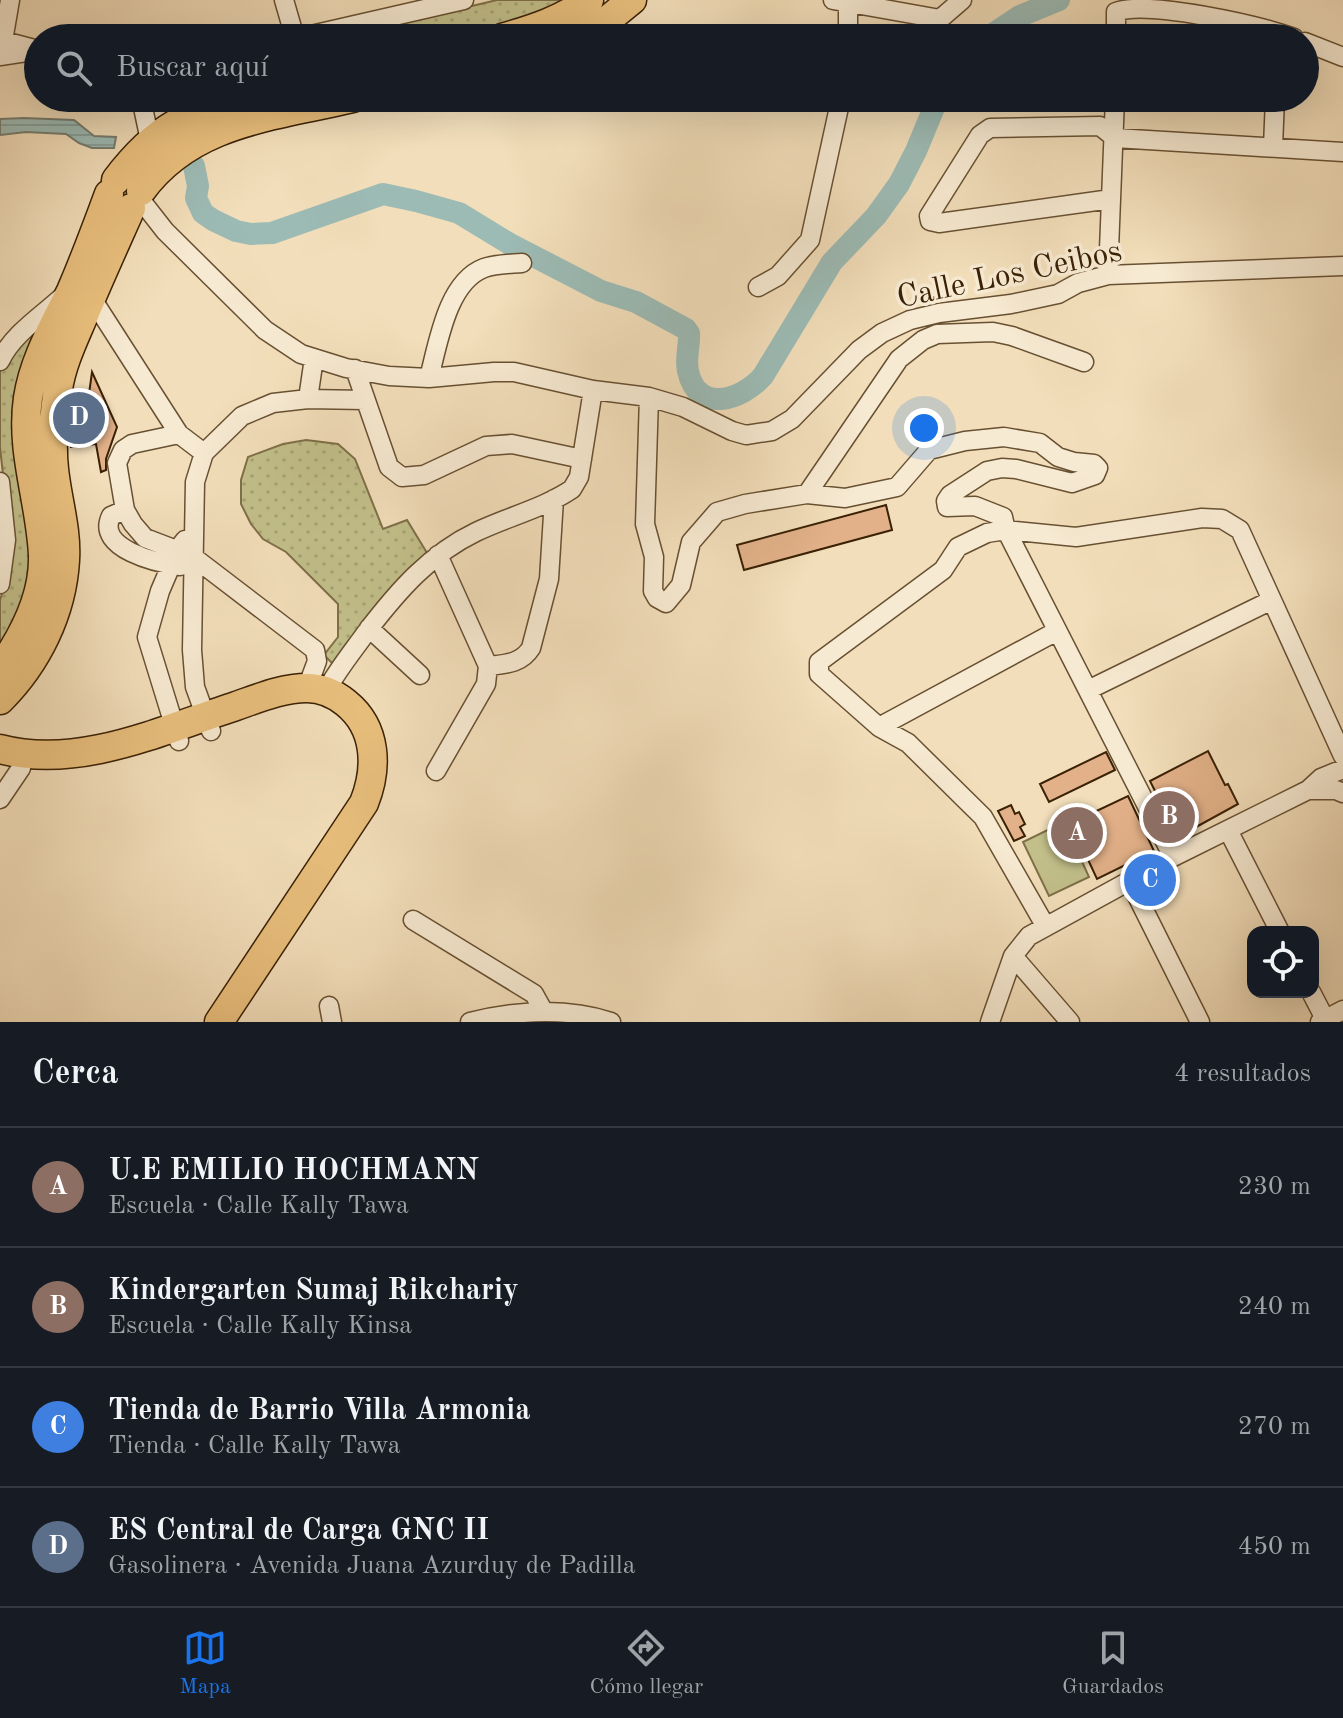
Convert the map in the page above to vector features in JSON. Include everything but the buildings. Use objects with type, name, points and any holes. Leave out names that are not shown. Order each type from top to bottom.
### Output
[{"type":"highway","points":[[548,24],[589,0]]},
{"type":"highway","points":[[602,24],[632,0]]},
{"type":"highway","points":[[4,689],[38,653],[56,612],[65,560],[54,468],[55,409],[81,293],[131,195],[151,138],[198,112]]},
{"type":"highway","points":[[131,195],[183,148],[220,129],[293,112]]},
{"type":"highway","points":[[208,724],[271,694],[316,690],[351,707],[368,731],[374,764],[369,791],[353,822],[219,1022]]},
{"type":"highway","points":[[7,756],[109,747],[305,704],[331,711],[351,731],[358,749],[358,760],[355,782],[347,800],[199,1022]]},
{"type":"street","points":[[10,0],[1,45],[24,48]]},
{"type":"street","points":[[284,0],[292,24]]},
{"type":"street","points":[[358,24],[464,0]]},
{"type":"street","points":[[845,24],[841,2],[874,4],[940,19],[962,0]]},
{"type":"street","points":[[1116,24],[1116,12],[1125,5],[1179,7],[1248,24]]},
{"type":"street","points":[[1319,48],[1343,57]]},
{"type":"street","points":[[131,195],[151,138],[144,112]]},
{"type":"street","points":[[758,287],[778,276],[810,240],[838,112]]},
{"type":"street","points":[[1108,275],[1115,112]]},
{"type":"street","points":[[1273,147],[1274,112]]},
{"type":"street","points":[[1111,199],[939,223],[930,221],[929,216],[980,135],[990,128],[1100,126],[1115,138],[1343,152]]},
{"type":"street","name":"Calle Los Ceibos","points":[[131,195],[265,330],[301,354],[389,376],[429,378],[514,372],[593,390],[649,397],[683,407],[746,435],[772,431],[801,412],[859,350],[882,333],[910,320],[1058,294],[1078,283],[1108,275],[1343,266]]},
{"type":"street","points":[[429,378],[442,327],[456,293],[467,278],[487,267],[522,263]]},
{"type":"street","points":[[2,354],[81,293],[179,434],[204,453]]},
{"type":"street","points":[[807,494],[899,359],[923,340],[937,334],[993,332],[1084,362]]},
{"type":"street","points":[[308,399],[314,358]]},
{"type":"street","points":[[355,369],[389,467],[402,477],[424,475],[486,446],[512,444],[582,459]]},
{"type":"street","points":[[316,690],[337,670],[409,579],[438,555],[474,533],[572,489],[579,477],[593,390]]},
{"type":"street","points":[[649,397],[645,524],[654,557],[653,591],[657,598],[666,603],[681,585],[691,542],[717,512],[807,494],[845,498],[897,487],[929,450],[965,441],[1004,437],[1040,443],[1058,457],[1094,464],[1098,468],[1095,475],[1072,483],[1016,469],[987,471],[950,495],[946,501],[947,507],[975,506],[1003,517],[1006,530],[1173,857]]},
{"type":"street","points":[[208,724],[195,687],[188,561],[195,482],[204,453],[242,416],[273,403],[308,399],[365,400]]},
{"type":"street","points":[[179,434],[132,444],[123,450],[117,463],[125,510],[145,538],[188,561],[315,650],[316,690]]},
{"type":"street","points":[[0,482],[6,540],[0,584]]},
{"type":"street","points":[[488,666],[515,662],[526,657],[531,648],[549,579],[554,499]]},
{"type":"street","points":[[1046,927],[983,817],[908,743],[879,727],[819,674],[819,662],[943,570],[958,547],[987,533],[1006,530],[1076,537],[1202,518],[1222,519],[1240,530],[1343,756]]},
{"type":"street","points":[[436,771],[486,684],[488,666],[438,555]]},
{"type":"street","points":[[177,734],[147,637],[151,613],[188,561]]},
{"type":"street","points":[[1088,690],[1272,600]]},
{"type":"street","points":[[369,628],[420,675]]},
{"type":"street","points":[[879,727],[1057,631]]},
{"type":"street","points":[[0,799],[7,756]]},
{"type":"street","points":[[990,1022],[1013,956],[1029,936],[1129,880],[1308,790],[1321,778],[1343,769]]},
{"type":"street","points":[[1308,790],[1343,793]]},
{"type":"street","points":[[1228,830],[1277,926]]},
{"type":"street","points":[[1129,880],[1200,1022]]},
{"type":"street","points":[[413,920],[534,994],[557,1016]]},
{"type":"street","points":[[1013,956],[1070,1022]]},
{"type":"street","points":[[1313,998],[1323,1021],[1343,1010]]},
{"type":"street","points":[[470,1022],[493,1017],[557,1016],[611,1022]]},
{"type":"shaded area","points":[[497,0],[576,0],[541,20],[525,24],[396,24]]},
{"type":"shaded area","points":[[45,317],[26,361],[32,537],[29,591],[0,654],[0,600],[6,581],[10,539],[0,447],[0,372],[4,363]]},
{"type":"shaded area","points":[[306,440],[338,444],[355,459],[383,529],[407,520],[427,553],[334,665],[324,655],[338,637],[338,604],[286,552],[263,539],[241,504],[241,480],[248,457],[283,444]]},
{"type":"shaded area","points":[[1064,822],[1089,877],[1049,896],[1023,842]]},
{"type":"water","points":[[0,119],[74,120],[94,136],[116,137],[114,148],[92,148],[66,134],[26,132],[0,135]]},
{"type":"waterway","points":[[1047,0],[1049,4]]},
{"type":"waterway","points":[[1008,24],[1059,0]]},
{"type":"waterway","points":[[194,166],[198,186],[196,198],[203,213],[236,231],[251,234],[272,233],[383,194],[459,213],[510,244],[601,291],[636,302],[686,329],[689,333],[687,366],[693,385],[700,393],[721,399],[743,392],[763,376],[832,262],[876,216],[899,184],[932,112]]},
{"type":"place","name":"ES Central de Carga GNC II","points":[[79,418]]},
{"type":"place","name":"Kindergarten Sumaj Rikchariy","points":[[1169,817]]},
{"type":"place","name":"U.E EMILIO HOCHMANN","points":[[1077,833]]},
{"type":"place","name":"Tienda de Barrio Villa Armonia","points":[[1150,880]]}]
